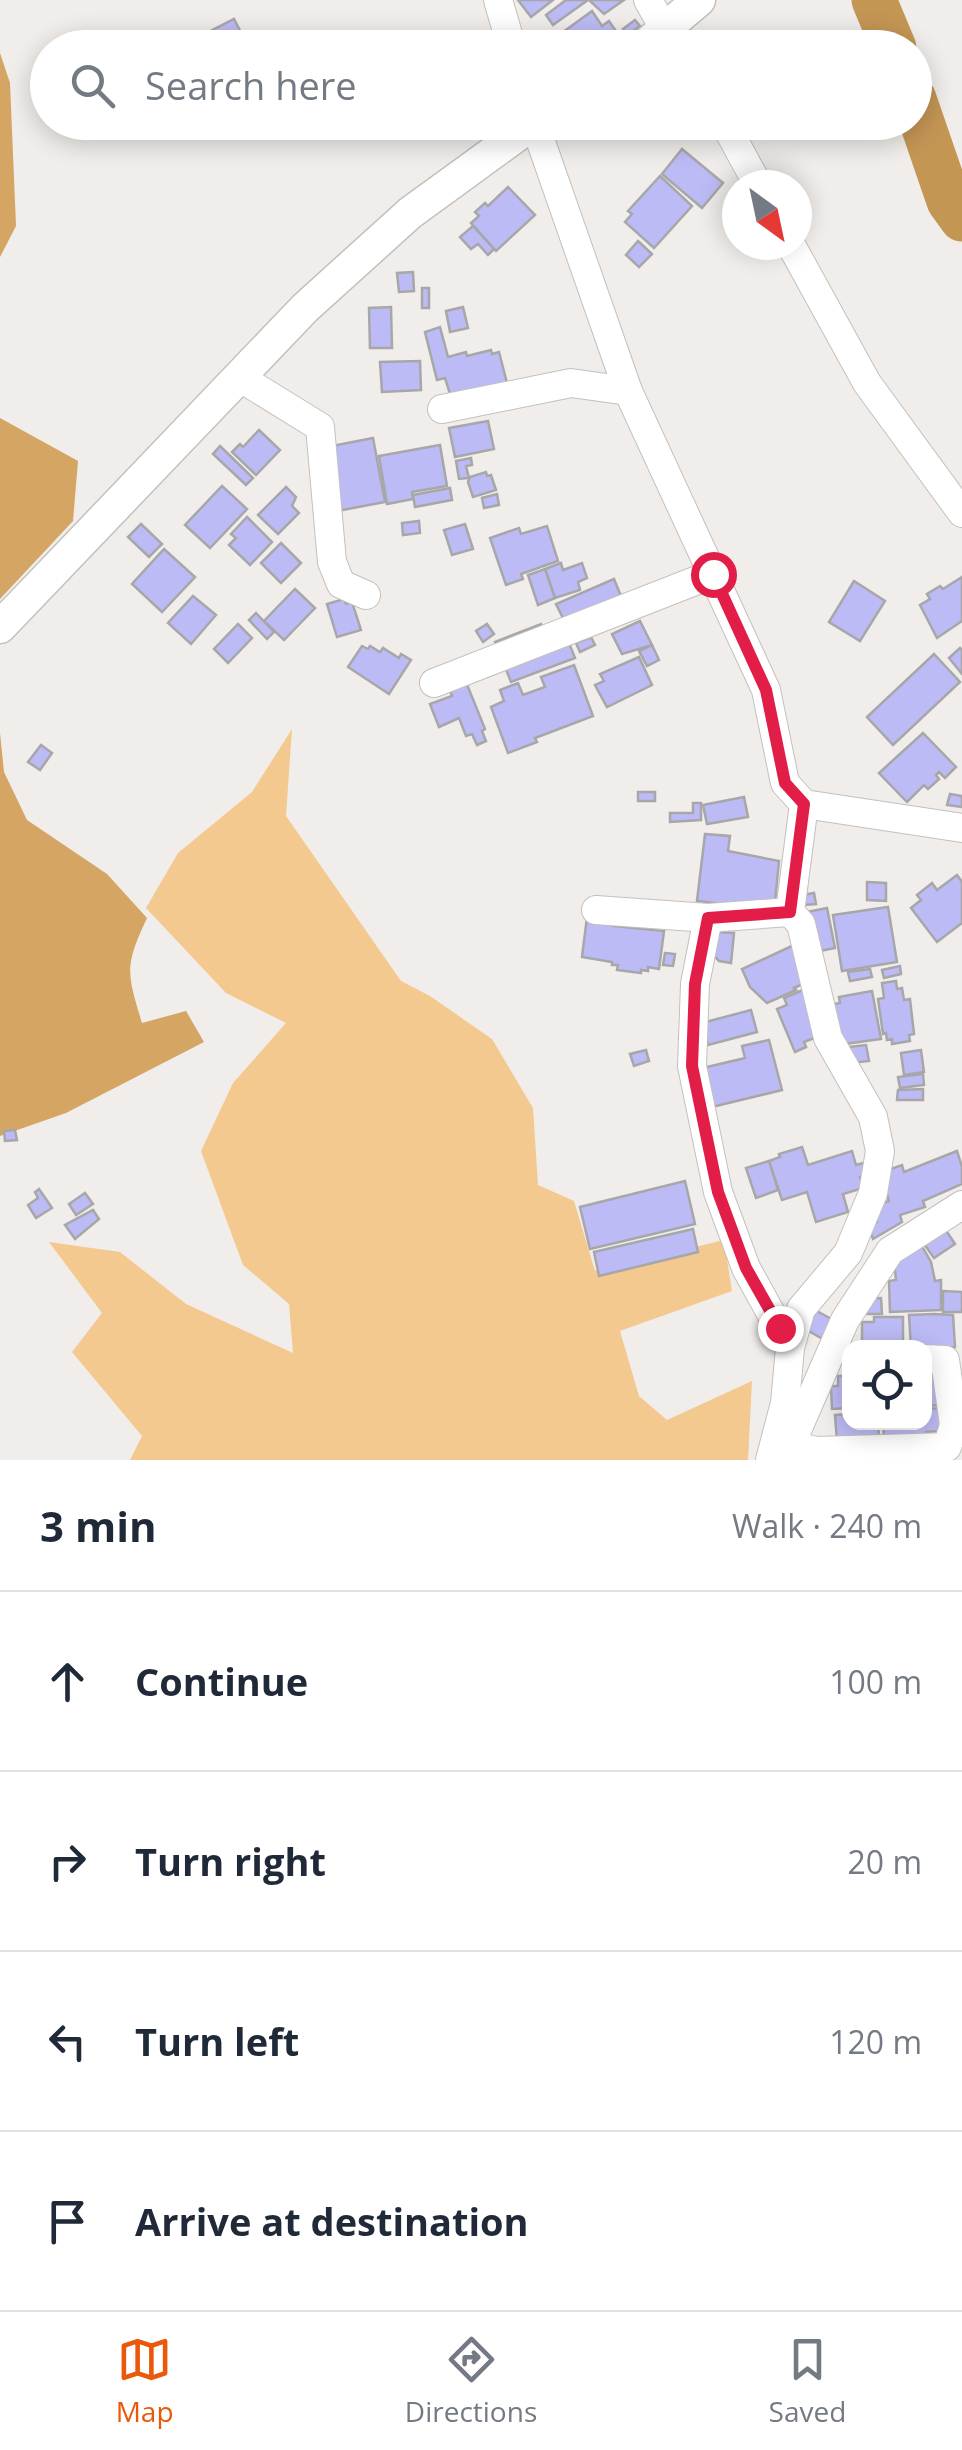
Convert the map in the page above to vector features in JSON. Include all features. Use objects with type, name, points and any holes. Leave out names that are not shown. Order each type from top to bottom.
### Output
[{"type":"street","points":[[498,0],[507,30]]},
{"type":"street","points":[[648,0],[657,30]]},
{"type":"street","points":[[671,30],[700,0]]},
{"type":"street","points":[[0,627],[306,308],[410,213],[511,140]]},
{"type":"street","points":[[540,140],[628,391],[766,690],[785,783],[804,804],[962,828]]},
{"type":"street","points":[[734,140],[750,170]]},
{"type":"street","points":[[799,260],[867,384],[962,513]]},
{"type":"street","points":[[239,377],[320,426],[332,562],[341,584],[366,595]]},
{"type":"street","points":[[442,409],[571,383],[628,391]]},
{"type":"street","points":[[434,682],[713,574]]},
{"type":"street","points":[[782,1455],[790,1348],[802,1309],[848,1253],[873,1193],[880,1152],[873,1117],[828,1038],[801,924],[790,912],[804,804]]},
{"type":"street","points":[[596,910],[708,918],[790,912]]},
{"type":"street","points":[[708,918],[695,984],[692,1066],[718,1192],[746,1268],[790,1348]]},
{"type":"street","points":[[782,1455],[839,1358],[844,1320],[890,1251],[962,1205]]},
{"type":"street","points":[[782,1455],[947,1447],[954,1424],[945,1360],[932,1360]]},
{"type":"shaded area","points":[[0,53],[10,83],[16,226],[0,257]]},
{"type":"shaded area","points":[[0,418],[78,461],[73,521],[0,599]]},
{"type":"shaded area","points":[[292,729],[286,816],[401,981],[492,1039],[533,1108],[538,1185],[574,1201],[595,1271],[724,1240],[732,1291],[620,1331],[639,1396],[667,1420],[752,1381],[748,1460],[130,1460],[142,1436],[72,1352],[102,1313],[49,1242],[120,1252],[186,1304],[293,1353],[289,1304],[243,1265],[201,1151],[233,1083],[286,1023],[226,993],[146,908],[178,853],[252,792]]},
{"type":"shaded area","points":[[0,733],[4,772],[27,820],[107,874],[147,918],[134,948],[130,970],[142,1023],[186,1011],[204,1042],[66,1113],[0,1136]]},
{"type":"building","points":[[518,0],[553,0],[531,17]]},
{"type":"building","points":[[566,0],[588,0],[553,25],[546,15]]},
{"type":"building","points":[[589,0],[624,0],[604,14]]},
{"type":"building","points":[[592,11],[602,26],[609,21],[615,30],[566,30]]},
{"type":"building","points":[[234,19],[240,30],[212,30]]},
{"type":"building","points":[[635,20],[640,26],[635,30],[623,29]]},
{"type":"building","points":[[682,149],[722,184],[702,208],[662,174]]},
{"type":"building","points":[[660,176],[692,206],[654,248],[625,222],[632,214],[628,211]]},
{"type":"building","points":[[508,187],[535,215],[496,251],[471,223],[479,216],[475,212],[485,203],[488,206]]},
{"type":"building","points":[[473,226],[494,249],[488,255],[478,244],[471,249],[460,237]]},
{"type":"building","points":[[638,241],[652,254],[639,267],[626,255]]},
{"type":"building","points":[[413,272],[414,291],[399,292],[397,273]]},
{"type":"building","points":[[422,288],[429,288],[429,308],[422,308]]},
{"type":"building","points":[[391,307],[392,348],[370,348],[369,308]]},
{"type":"building","points":[[463,307],[468,328],[450,332],[446,311]]},
{"type":"building","points":[[440,327],[448,357],[466,352],[467,356],[499,352],[507,383],[451,397],[445,378],[437,380],[425,332]]},
{"type":"building","points":[[420,361],[421,390],[382,392],[380,362]]},
{"type":"building","points":[[488,421],[494,449],[455,457],[449,428]]},
{"type":"building","points":[[259,430],[280,450],[256,475],[232,452],[240,444],[243,447]]},
{"type":"building","points":[[373,438],[385,502],[337,511],[332,446]]},
{"type":"building","points":[[440,445],[447,486],[412,492],[413,499],[387,504],[379,456]]},
{"type":"building","points":[[220,446],[253,478],[246,485],[213,454]]},
{"type":"building","points":[[471,458],[472,465],[466,466],[469,478],[459,479],[456,461]]},
{"type":"building","points":[[486,472],[496,490],[473,497],[470,477]]},
{"type":"building","points":[[222,486],[247,509],[210,548],[185,525]]},
{"type":"building","points":[[286,487],[296,497],[292,506],[299,513],[278,534],[258,515]]},
{"type":"building","points":[[450,488],[452,500],[415,507],[413,495]]},
{"type":"building","points":[[497,494],[499,505],[484,508],[482,498]]},
{"type":"building","points":[[247,517],[272,542],[250,565],[229,545],[236,538],[231,534]]},
{"type":"building","points":[[419,521],[420,533],[403,535],[402,523]]},
{"type":"building","points":[[141,524],[162,544],[149,557],[128,537]]},
{"type":"building","points":[[465,524],[473,549],[452,555],[444,530]]},
{"type":"building","points":[[547,526],[558,561],[521,574],[523,579],[506,585],[490,538],[519,528],[521,534]]},
{"type":"building","points":[[281,543],[301,563],[281,583],[261,563]]},
{"type":"building","points":[[164,549],[195,577],[162,612],[132,584]]},
{"type":"building","points":[[561,563],[563,570],[582,563],[587,578],[578,582],[580,590],[555,598],[545,569]]},
{"type":"building","points":[[545,569],[555,598],[538,605],[528,575]]},
{"type":"building","points":[[962,577],[962,621],[937,638],[920,605],[930,599],[927,594]]},
{"type":"building","points":[[614,579],[623,601],[564,620],[556,604]]},
{"type":"building","points":[[854,581],[885,601],[860,641],[829,622]]},
{"type":"building","points":[[295,589],[315,608],[284,640],[264,621]]},
{"type":"building","points":[[193,596],[216,615],[191,644],[168,623]]},
{"type":"building","points":[[344,599],[346,604],[352,602],[361,630],[337,637],[327,604]]},
{"type":"building","points":[[256,613],[274,632],[267,639],[249,620]]},
{"type":"building","points":[[640,621],[652,645],[622,654],[612,634]]},
{"type":"building","points":[[238,624],[252,638],[228,663],[214,649]]},
{"type":"building","points":[[487,624],[494,634],[483,642],[476,631]]},
{"type":"building","points":[[541,624],[549,644],[567,638],[575,658],[511,682],[495,642]]},
{"type":"building","points":[[591,637],[595,645],[580,652],[576,643]]},
{"type":"building","points":[[652,645],[659,660],[647,666],[639,651]]},
{"type":"building","points":[[362,646],[380,652],[383,648],[411,660],[389,694],[348,667]]},
{"type":"building","points":[[962,650],[962,674],[949,658]]},
{"type":"building","points":[[934,654],[960,682],[893,745],[867,717]]},
{"type":"building","points":[[639,657],[652,685],[607,707],[595,685],[604,681],[600,674]]},
{"type":"building","points":[[574,665],[593,716],[508,753],[491,707],[504,701],[500,690],[518,683],[523,695],[545,687],[541,677]]},
{"type":"building","points":[[466,682],[485,729],[482,731],[486,741],[477,745],[472,734],[466,736],[459,718],[439,727],[430,704],[452,696],[449,688]]},
{"type":"building","points":[[923,733],[956,767],[945,778],[939,772],[939,779],[928,789],[924,785],[907,802],[879,773]]},
{"type":"building","points":[[41,745],[52,753],[40,770],[28,762]]},
{"type":"building","points":[[638,792],[655,792],[655,801],[638,801]]},
{"type":"building","points":[[950,794],[962,796],[962,807],[947,805]]},
{"type":"building","points":[[744,797],[748,817],[707,824],[703,805]]},
{"type":"building","points":[[693,803],[701,803],[701,820],[670,822],[670,813],[693,813]]},
{"type":"building","points":[[705,834],[730,836],[728,851],[779,861],[775,902],[768,909],[697,901]]},
{"type":"building","points":[[957,875],[962,882],[962,923],[937,942],[911,908],[921,900],[917,895],[932,883],[937,890]]},
{"type":"building","points":[[867,882],[886,883],[886,901],[867,900]]},
{"type":"building","points":[[814,893],[816,904],[804,905],[802,895]]},
{"type":"building","points":[[888,907],[897,962],[842,971],[833,915]]},
{"type":"building","points":[[827,908],[835,948],[815,952],[807,912]]},
{"type":"building","points":[[587,917],[614,921],[613,926],[664,931],[659,969],[648,967],[648,971],[641,973],[617,970],[618,965],[612,962],[582,957]]},
{"type":"building","points":[[715,932],[734,933],[731,963],[719,961],[712,953]]},
{"type":"building","points":[[794,945],[809,981],[767,1003],[750,987],[742,969]]},
{"type":"building","points":[[665,953],[675,954],[673,966],[663,965]]},
{"type":"building","points":[[900,966],[901,974],[884,978],[882,970]]},
{"type":"building","points":[[870,969],[872,977],[850,981],[848,972]]},
{"type":"building","points":[[896,981],[904,1000],[910,999],[914,1034],[909,1035],[910,1041],[892,1044],[892,1039],[887,1040],[886,1033],[883,1034],[878,999],[884,998],[882,983]]},
{"type":"building","points":[[803,990],[822,1035],[804,1042],[806,1047],[795,1052],[777,1009],[787,1005],[784,998]]},
{"type":"building","points":[[872,991],[881,1039],[837,1045],[829,1005],[840,1003],[839,997]]},
{"type":"building","points":[[751,1010],[757,1032],[708,1045],[702,1023]]},
{"type":"building","points":[[769,1040],[782,1090],[712,1107],[703,1068],[745,1058],[742,1046]]},
{"type":"building","points":[[866,1045],[869,1061],[851,1063],[848,1047]]},
{"type":"building","points":[[646,1050],[649,1061],[634,1066],[630,1054]]},
{"type":"building","points":[[921,1050],[924,1072],[904,1075],[901,1053]]},
{"type":"building","points":[[923,1074],[924,1085],[900,1088],[898,1077]]},
{"type":"building","points":[[923,1089],[923,1100],[897,1100],[898,1090]]},
{"type":"building","points":[[15,1130],[17,1140],[5,1141],[4,1131]]},
{"type":"building","points":[[802,1147],[808,1165],[852,1151],[856,1165],[863,1163],[867,1176],[860,1177],[863,1188],[843,1194],[848,1212],[816,1222],[807,1192],[782,1200],[769,1161]]},
{"type":"building","points":[[957,1151],[962,1184],[923,1201],[925,1207],[900,1215],[902,1222],[873,1239],[868,1226],[877,1222],[871,1207],[889,1201],[882,1180],[885,1171],[902,1165],[904,1172]]},
{"type":"building","points":[[769,1161],[778,1190],[756,1198],[746,1168]]},
{"type":"building","points":[[685,1181],[695,1224],[590,1249],[580,1207]]},
{"type":"building","points":[[39,1189],[52,1208],[36,1218],[28,1205],[38,1198],[35,1192]]},
{"type":"building","points":[[85,1193],[93,1204],[76,1215],[69,1204]]},
{"type":"building","points":[[93,1210],[99,1219],[75,1239],[65,1225]]},
{"type":"building","points":[[943,1226],[955,1244],[934,1258],[922,1241]]},
{"type":"building","points":[[693,1229],[698,1252],[599,1276],[594,1252]]},
{"type":"building","points":[[919,1241],[931,1262],[935,1281],[941,1280],[941,1310],[890,1312],[889,1281],[896,1280],[894,1261]]},
{"type":"building","points":[[943,1291],[962,1292],[962,1312],[943,1312]]},
{"type":"building","points":[[881,1298],[882,1314],[867,1314],[866,1299]]},
{"type":"building","points":[[815,1310],[833,1320],[823,1339],[805,1329]]},
{"type":"building","points":[[909,1315],[953,1315],[955,1347],[932,1348],[932,1340],[911,1340]]},
{"type":"building","points":[[874,1317],[903,1317],[903,1340],[862,1340],[862,1322],[874,1322]]},
{"type":"building","points":[[932,1370],[937,1370],[940,1405],[932,1406]]},
{"type":"building","points":[[838,1376],[842,1376],[842,1408],[832,1409],[831,1386],[838,1386]]},
{"type":"building","points":[[942,1408],[943,1428],[926,1432],[926,1437],[884,1440],[883,1430],[932,1430],[932,1409]]},
{"type":"building","points":[[835,1415],[842,1415],[842,1430],[878,1430],[879,1439],[837,1441]]},
{"type":"waterway","points":[[874,0],[886,30]]},
{"type":"waterway","points":[[928,140],[949,201],[962,219]]},
{"type":"route","points":[[713,574],[766,690],[785,783],[804,804],[790,912],[708,918],[695,984],[692,1066],[718,1192],[746,1268],[780,1328]]}]
